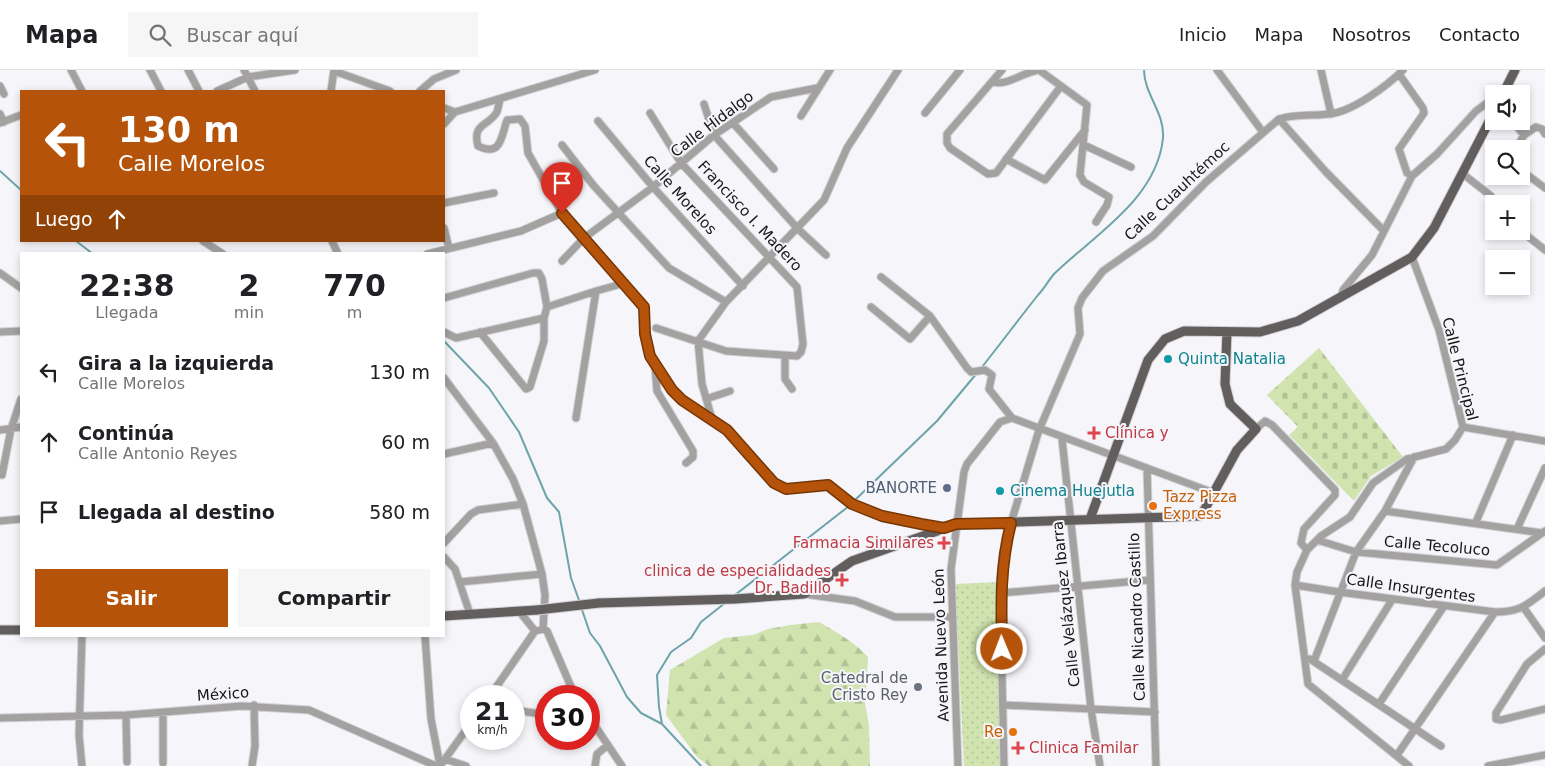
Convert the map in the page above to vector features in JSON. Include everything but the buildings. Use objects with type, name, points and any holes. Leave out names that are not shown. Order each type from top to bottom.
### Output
[{"type":"main road","points":[[1508,85],[1515,70]]},
{"type":"main road","points":[[1090,519],[1148,360],[1165,339],[1184,331],[1260,332],[1283,327],[1341,298],[1412,257],[1434,228],[1485,130]]},
{"type":"main road","points":[[445,616],[519,612],[599,603],[735,599],[804,594],[852,561],[956,524],[1071,522],[1090,519],[1147,519],[1201,516],[1237,450],[1256,429],[1230,404],[1226,384],[1227,332]]},
{"type":"main road","points":[[0,630],[20,630]]},
{"type":"street","points":[[71,70],[80,90]]},
{"type":"street","points":[[150,70],[160,90]]},
{"type":"street","points":[[188,70],[198,90]]},
{"type":"street","points":[[219,90],[246,74],[295,70]]},
{"type":"street","points":[[421,90],[434,79],[456,70]]},
{"type":"street","points":[[445,123],[455,112],[500,100],[512,93],[595,70]]},
{"type":"street","points":[[801,116],[830,70]]},
{"type":"street","points":[[712,419],[702,384],[698,341],[726,302],[824,200],[847,148],[898,70]]},
{"type":"street","points":[[925,113],[960,70]]},
{"type":"street","points":[[1002,70],[947,134],[947,143],[988,174],[992,174],[1006,159],[1061,86]]},
{"type":"street","points":[[993,82],[1001,84],[1030,71],[1039,70],[1086,105],[1080,175],[1084,182],[1109,198],[1096,222]]},
{"type":"street","points":[[1217,70],[1262,131]]},
{"type":"street","points":[[1321,70],[1331,114]]},
{"type":"street","points":[[331,90],[334,71],[387,90]]},
{"type":"street","points":[[1401,72],[1423,108],[1424,113],[1399,149],[1407,173],[1412,176]]},
{"type":"street","name":"Calle Cuauhtémoc","points":[[1004,766],[1001,593],[1003,554],[1039,430],[1080,334],[1078,308],[1082,298],[1103,271],[1153,236],[1206,182],[1262,131],[1279,119],[1291,115],[1331,114],[1349,109],[1401,72]]},
{"type":"street","points":[[246,74],[254,90]]},
{"type":"street","points":[[0,86],[4,94]]},
{"type":"street","name":"Calle Hidalgo","points":[[562,261],[584,238],[618,211],[653,187],[733,122],[771,97],[817,88]]},
{"type":"street","points":[[500,100],[496,112],[479,127],[475,136],[478,146],[488,151],[493,150],[499,145],[507,120],[520,119],[524,126],[528,153],[562,213],[644,307],[645,334],[654,363],[657,391],[693,451],[693,457],[686,463]]},
{"type":"street","points":[[704,104],[714,136],[798,228],[826,255]]},
{"type":"street","points":[[1341,298],[1343,290],[1372,255],[1412,176],[1437,154],[1476,111],[1485,104]]},
{"type":"street","points":[[445,108],[455,112]]},
{"type":"street","name":"Francisco I. Madero","points":[[650,113],[681,163],[797,287],[803,344],[801,352],[797,356],[785,356]]},
{"type":"street","points":[[0,114],[2,123],[20,114]]},
{"type":"street","points":[[1279,119],[1326,172],[1384,230]]},
{"type":"street","name":"Calle Morelos","points":[[598,120],[653,187],[743,286]]},
{"type":"street","points":[[733,122],[774,169]]},
{"type":"street","points":[[1521,140],[1524,135],[1540,127],[1545,134]]},
{"type":"street","points":[[1006,159],[1045,180],[1085,130]]},
{"type":"street","points":[[1520,130],[1524,135]]},
{"type":"street","points":[[562,145],[594,186],[669,268],[726,302]]},
{"type":"street","points":[[1084,145],[1131,167]]},
{"type":"street","points":[[1463,174],[1490,195]]},
{"type":"street","points":[[1530,177],[1545,188]]},
{"type":"street","points":[[445,203],[494,193]]},
{"type":"street","points":[[434,252],[521,231],[562,213]]},
{"type":"street","points":[[445,232],[449,248]]},
{"type":"street","points":[[1530,238],[1545,250]]},
{"type":"street","points":[[205,242],[220,252]]},
{"type":"street","name":"Calle Principal","points":[[1295,584],[1297,572],[1308,550],[1317,540],[1350,517],[1374,483],[1407,458],[1446,450],[1463,427],[1439,330],[1412,257]]},
{"type":"street","points":[[0,273],[20,287]]},
{"type":"street","points":[[445,298],[532,273],[539,273],[542,279],[547,307],[544,318],[544,342],[532,382],[526,389],[480,332]]},
{"type":"street","points":[[881,277],[930,316],[966,368],[971,372],[985,370],[992,375],[988,389],[1008,418],[1214,493]]},
{"type":"street","points":[[547,307],[625,283]]},
{"type":"street","points":[[576,418],[596,291]]},
{"type":"street","points":[[871,308],[910,338],[930,316]]},
{"type":"street","points":[[445,332],[456,338],[544,318]]},
{"type":"street","points":[[656,328],[726,351],[785,356],[785,379],[792,389]]},
{"type":"street","points":[[0,332],[20,331]]},
{"type":"street","points":[[654,363],[672,390],[682,400],[727,430],[774,483],[786,489],[828,485],[841,493],[852,504],[882,516],[944,528]]},
{"type":"street","points":[[445,379],[493,443],[513,479],[523,504],[542,574],[545,595],[542,630],[499,685]]},
{"type":"street","points":[[706,399],[730,391]]},
{"type":"street","points":[[2,474],[11,429],[20,402]]},
{"type":"street","points":[[956,524],[967,464],[1008,418]]},
{"type":"street","points":[[1256,429],[1265,421],[1272,424],[1336,490],[1335,495],[1304,529],[1301,543],[1308,550]]},
{"type":"street","points":[[0,430],[20,427]]},
{"type":"street","points":[[1463,427],[1545,441]]},
{"type":"street","points":[[1476,522],[1513,435]]},
{"type":"street","name":"Calle Velázquez Ibarra","points":[[1062,439],[1091,710],[1100,766]]},
{"type":"street","points":[[445,454],[493,443]]},
{"type":"street","points":[[1314,661],[1356,552],[1385,511],[1414,457]]},
{"type":"street","name":"Calle Nicandro Castillo","points":[[1147,468],[1147,519],[1156,766]]},
{"type":"street","points":[[1517,529],[1545,468]]},
{"type":"street","points":[[445,542],[471,514],[478,510],[523,504]]},
{"type":"street","points":[[1385,511],[1544,532]]},
{"type":"street","points":[[0,521],[20,519]]},
{"type":"street","name":"Avenida Nuevo León","points":[[956,524],[951,569],[958,766]]},
{"type":"street","name":"Calle Tecoluco","points":[[1317,540],[1356,552],[1496,566],[1544,532]]},
{"type":"street","points":[[445,558],[455,569],[470,614]]},
{"type":"street","points":[[460,582],[492,577],[542,574]]},
{"type":"street","points":[[1001,593],[1149,580]]},
{"type":"street","points":[[1295,584],[1308,684],[1409,766]]},
{"type":"street","name":"Calle Insurgentes","points":[[1295,584],[1392,600],[1495,612],[1510,612],[1524,608]]},
{"type":"street","points":[[1545,591],[1524,608],[1545,638]]},
{"type":"street","points":[[804,594],[855,601],[895,616],[953,617]]},
{"type":"street","points":[[1342,680],[1392,600]]},
{"type":"street","points":[[1379,704],[1444,606]]},
{"type":"street","points":[[519,612],[542,630],[570,685]]},
{"type":"street","points":[[1397,755],[1416,730],[1495,612]]},
{"type":"street","points":[[82,637],[80,716],[82,766]]},
{"type":"street","points":[[425,637],[432,719],[440,764]]},
{"type":"street","points":[[1545,649],[1528,664],[1496,713],[1496,719],[1501,720],[1545,709]]},
{"type":"street","points":[[1303,654],[1441,746]]},
{"type":"street","points":[[1003,705],[1155,712]]},
{"type":"street","points":[[252,766],[255,746],[254,706]]},
{"type":"street","name":"México","points":[[0,718],[126,715],[254,706],[309,710],[440,764],[466,766]]},
{"type":"street","points":[[163,713],[163,763]]},
{"type":"street","points":[[126,715],[127,762]]},
{"type":"street","points":[[600,733],[622,766]]},
{"type":"street","points":[[440,764],[460,738]]},
{"type":"street","points":[[595,766],[597,754],[608,745]]},
{"type":"street","points":[[1488,766],[1511,764],[1545,755]]},
{"type":"green space","points":[[1319,348],[1403,457],[1371,476],[1354,501],[1289,435],[1298,427],[1267,395]]},
{"type":"green space","points":[[999,582],[1002,766],[964,766],[955,584]]},
{"type":"green space","points":[[819,622],[852,642],[868,657],[865,704],[869,725],[870,766],[709,766],[697,757],[666,715],[670,670],[724,638],[753,635],[768,629],[790,625]]},
{"type":"waterway","points":[[982,367],[1054,274],[1121,214],[1149,180],[1158,160],[1163,129],[1147,87],[1144,70]]},
{"type":"waterway","points":[[0,171],[20,189]]},
{"type":"waterway","points":[[77,242],[90,252]]},
{"type":"waterway","points":[[445,342],[489,388],[519,432],[547,498],[559,512],[571,578],[580,603]]},
{"type":"waterway","points":[[853,502],[937,421],[977,373]]},
{"type":"waterway","points":[[735,595],[849,506]]},
{"type":"waterway","points":[[662,724],[657,675],[671,652],[691,638],[701,622],[725,603]]},
{"type":"waterway","points":[[581,607],[590,633],[600,646],[627,697],[641,713],[662,724],[701,766]]},
{"type":"place","name":"Quinta Natalia","points":[[1168,359]]},
{"type":"place","name":"Clínica y","points":[[1094,433]]},
{"type":"place","name":"BANORTE","points":[[947,488]]},
{"type":"place","name":"Cinema Huejutla","points":[[1000,491]]},
{"type":"place","name":"Tazz Pizza Express","points":[[1153,506]]},
{"type":"place","name":"Farmacia Similares","points":[[944,543]]},
{"type":"place","name":"clinica de especialidades Dr. Badillo","points":[[842,580]]},
{"type":"place","name":"Catedral de Cristo Rey","points":[[918,687]]},
{"type":"place","name":"Re","points":[[1013,732]]},
{"type":"place","name":"Clinica Familar","points":[[1018,748]]},
{"type":"route","points":[[562,213],[644,307],[646,312],[645,334],[650,356],[672,390],[682,400],[727,430],[774,483],[786,489],[828,485],[841,493],[852,504],[882,516],[944,528],[956,524],[1011,523],[1003,554],[1000,583],[1002,649]]}]
